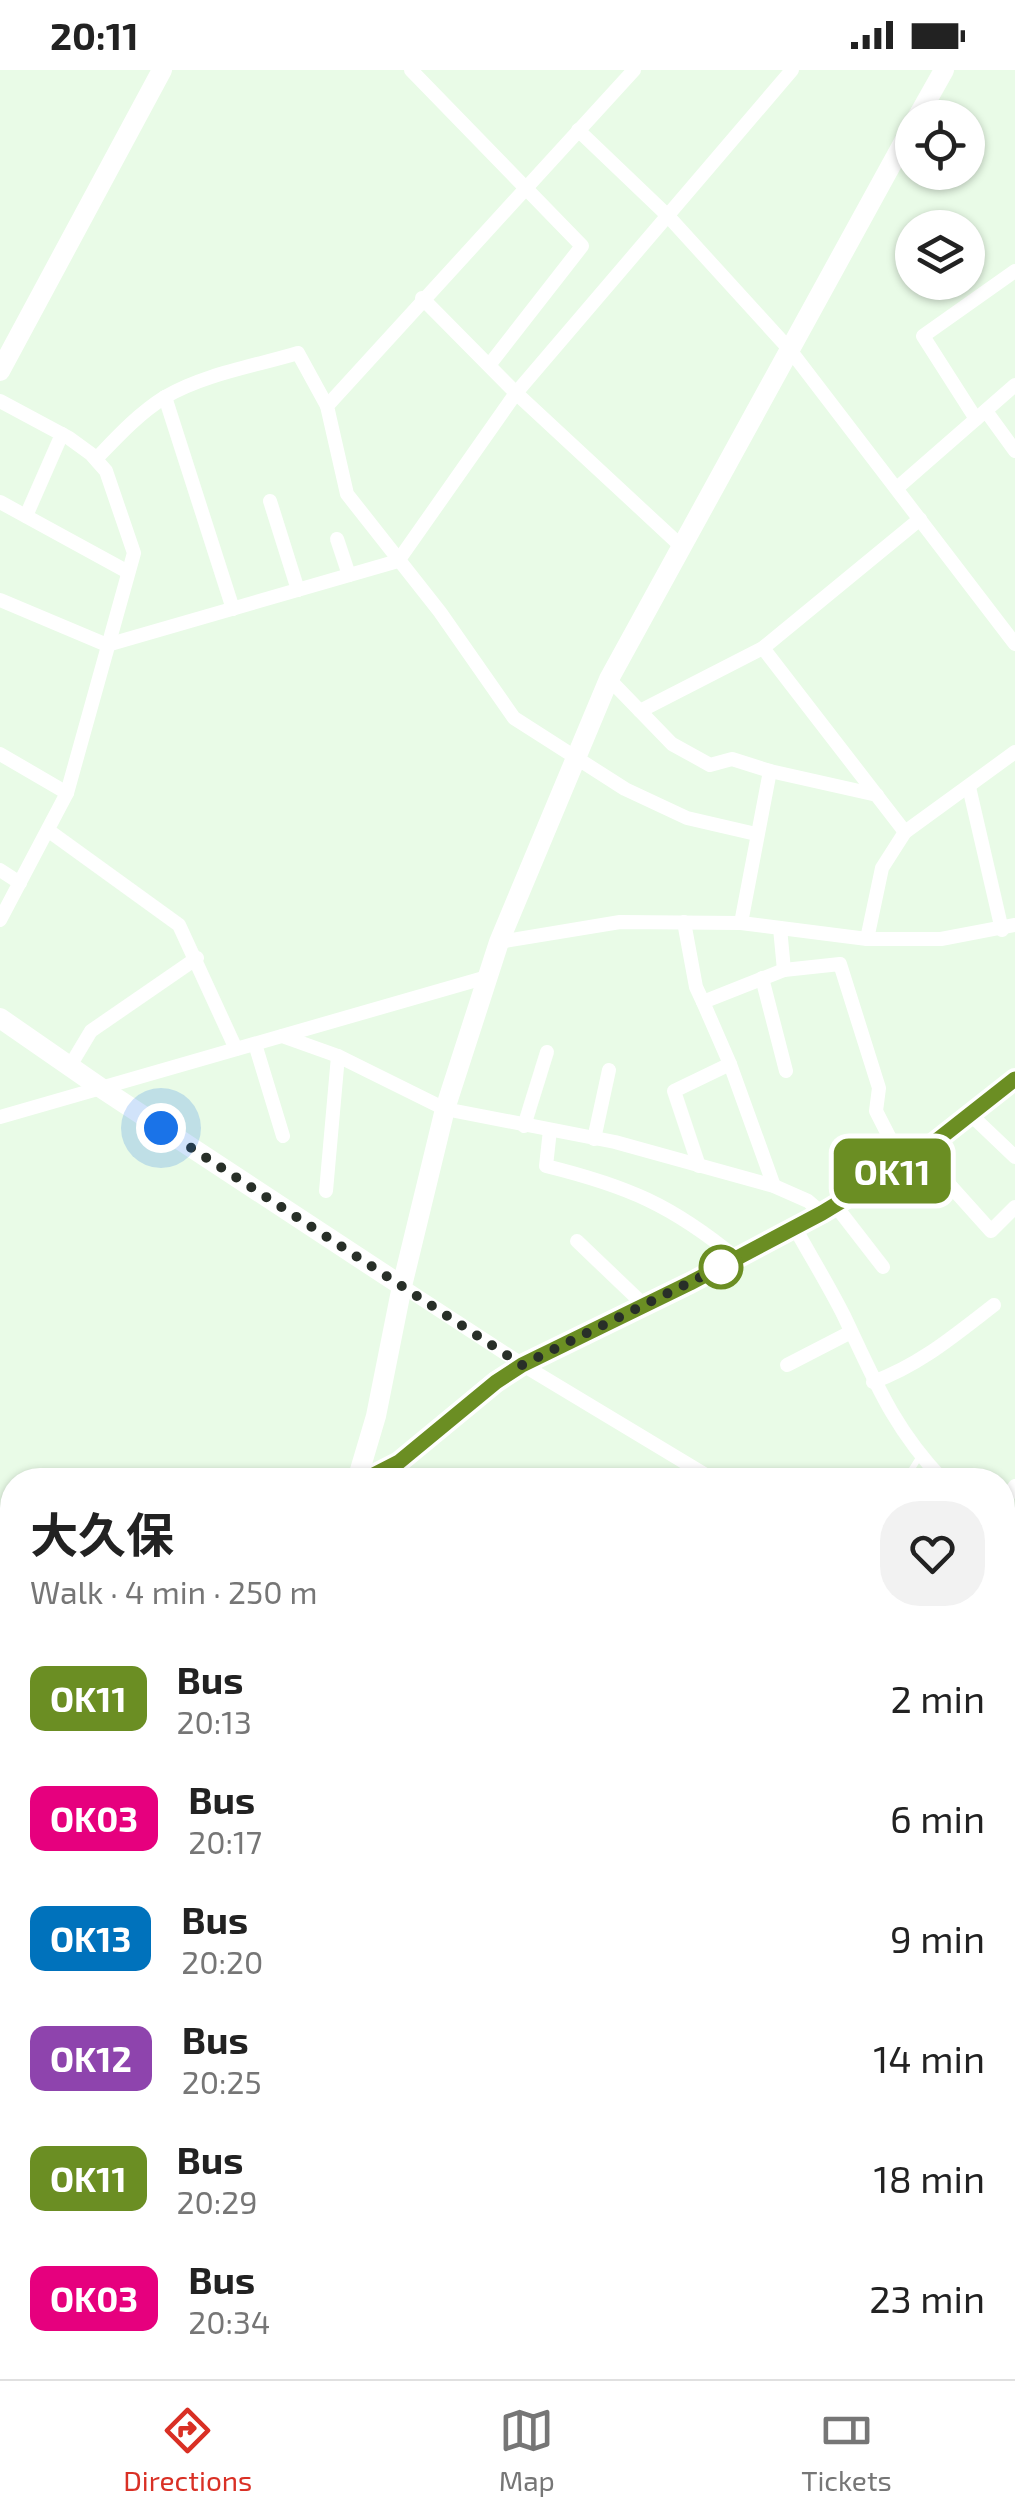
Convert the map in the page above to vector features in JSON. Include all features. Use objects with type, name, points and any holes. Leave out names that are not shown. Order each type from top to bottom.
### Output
[{"type":"street","points":[[0,371],[6,345],[162,70]]},
{"type":"street","points":[[411,70],[582,246],[490,364]]},
{"type":"street","points":[[326,406],[634,70]]},
{"type":"street","points":[[0,600],[106,645],[398,561],[516,393],[792,70]]},
{"type":"street","points":[[928,100],[944,70]]},
{"type":"street","points":[[578,130],[668,216],[790,350],[1013,637]]},
{"type":"street","points":[[363,1468],[445,1109],[499,942],[609,679],[895,157]]},
{"type":"street","points":[[1015,270],[922,336],[981,415],[1015,451]]},
{"type":"street","points":[[422,298],[516,393],[682,547]]},
{"type":"street","points":[[96,459],[134,420],[165,397],[187,386],[298,353],[326,406],[347,494],[440,612],[514,718],[625,789],[687,818],[756,834]]},
{"type":"street","points":[[897,488],[1015,385]]},
{"type":"street","points":[[165,397],[234,609]]},
{"type":"street","points":[[0,401],[62,434],[96,459],[106,471],[134,553],[67,793],[0,920]]},
{"type":"street","points":[[26,516],[62,434]]},
{"type":"street","points":[[270,501],[298,590]]},
{"type":"street","points":[[0,502],[128,572]]},
{"type":"street","points":[[640,710],[764,648],[920,519]]},
{"type":"street","points":[[337,539],[349,576]]},
{"type":"street","points":[[764,648],[905,832]]},
{"type":"street","points":[[609,679],[672,744],[710,766],[732,759],[770,772],[877,795]]},
{"type":"street","points":[[867,939],[882,868],[905,832],[1015,752]]},
{"type":"street","points":[[0,754],[67,793]]},
{"type":"street","points":[[740,923],[770,772]]},
{"type":"street","points":[[499,942],[620,922],[740,923],[867,939],[941,939],[1009,928],[969,787]]},
{"type":"street","points":[[49,831],[179,925],[236,1049]]},
{"type":"street","points":[[0,870],[20,883]]},
{"type":"street","points":[[684,922],[696,986],[730,1064],[774,1186]]},
{"type":"street","points":[[780,928],[784,970]]},
{"type":"street","points":[[70,1066],[92,1031],[196,958]]},
{"type":"street","points":[[702,1002],[784,970],[840,964],[879,1088],[876,1110],[912,1158],[991,1231],[1015,1207]]},
{"type":"street","points":[[0,1117],[487,977]]},
{"type":"street","points":[[762,978],[786,1071]]},
{"type":"street","points":[[0,1018],[522,1365],[694,1468]]},
{"type":"street","points":[[282,1036],[338,1056],[445,1109],[594,1138],[774,1186],[829,1209],[882,1266]]},
{"type":"street","points":[[254,1044],[282,1136]]},
{"type":"street","points":[[524,1126],[547,1052]]},
{"type":"street","points":[[326,1191],[338,1056]]},
{"type":"street","points":[[699,1166],[674,1091],[730,1064]]},
{"type":"street","points":[[594,1138],[609,1070]]},
{"type":"street","points":[[386,1468],[399,1462],[522,1365],[645,1306],[829,1209],[912,1158],[1015,1079]]},
{"type":"street","points":[[971,1115],[1015,1157]]},
{"type":"street","points":[[550,1130],[546,1166],[641,1195],[695,1224],[736,1258]]},
{"type":"street","points":[[795,1228],[902,1433],[932,1468]]},
{"type":"street","points":[[577,1241],[645,1306]]},
{"type":"street","points":[[873,1382],[903,1371],[929,1355],[994,1305]]},
{"type":"street","points":[[787,1365],[851,1332]]},
{"type":"lane","points":[[913,1468],[921,1455]]},
{"type":"bus line","name":"OK11","points":[[388,1468],[522,1365],[822,1213],[921,1153],[1015,1079]]},
{"type":"route","points":[[161,1128],[522,1365],[721,1267]]}]
